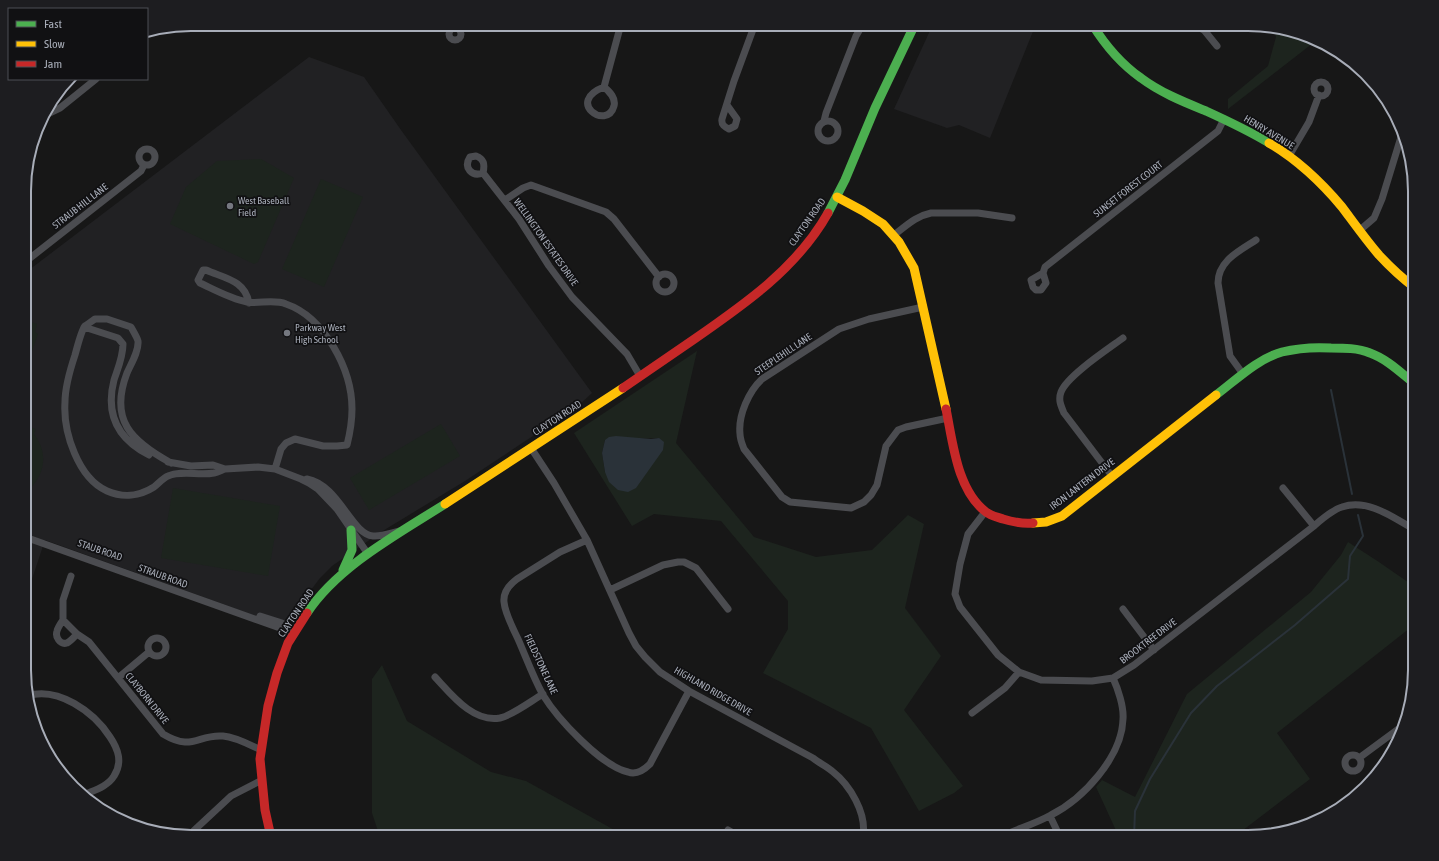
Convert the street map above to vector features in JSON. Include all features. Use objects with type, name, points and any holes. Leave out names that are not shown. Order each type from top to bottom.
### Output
[{"type":"street","points":[[604,87],[620,31]]},
{"type":"street","points":[[727,105],[752,31]]},
{"type":"street","points":[[824,121],[859,31]]},
{"type":"street","name":"CLAYTON ROAD","points":[[269,830],[265,810],[260,759],[268,706],[277,673],[288,643],[319,598],[340,575],[368,554],[640,376],[748,302],[767,287],[805,247],[837,197],[876,105],[912,31]]},
{"type":"street","name":"HENRY AVENUE","points":[[1097,31],[1112,52],[1126,67],[1140,78],[1171,96],[1224,119],[1260,137],[1306,169],[1323,185],[1378,254],[1408,282]]},
{"type":"street","points":[[1205,31],[1218,46]]},
{"type":"street","points":[[51,112],[60,108],[95,80]]},
{"type":"street","points":[[1289,156],[1309,122],[1319,95]]},
{"type":"street","name":"SUNSET FOREST COURT","points":[[1042,272],[1045,267],[1218,131],[1224,119]]},
{"type":"street","points":[[1360,230],[1374,218],[1382,199],[1401,141]]},
{"type":"street","name":"STRAUB HILL LANE","points":[[31,257],[141,171],[144,165]]},
{"type":"street","name":"WELLINGTON ESTATES DRIVE","points":[[483,172],[519,219],[549,266],[572,297],[627,354],[640,376]]},
{"type":"street","points":[[505,200],[530,185],[606,212],[614,219],[659,277]]},
{"type":"street","name":"IRON LANTERN DRIVE","points":[[837,197],[876,218],[894,235],[905,250],[914,268],[961,477],[967,491],[985,512],[1004,519],[1024,524],[1049,522],[1062,516],[1243,374],[1283,352],[1333,348],[1359,349],[1371,353],[1386,362],[1408,379]]},
{"type":"street","points":[[894,235],[915,219],[931,213],[978,213],[1012,218]]},
{"type":"street","points":[[1243,374],[1230,356],[1218,274],[1224,263],[1256,240]]},
{"type":"street","points":[[249,303],[248,295],[245,289],[239,284],[206,270],[201,272],[198,280],[200,283],[236,300],[249,303],[265,301],[285,303],[304,312],[317,324],[328,338],[340,358],[348,383],[352,404],[351,428],[347,445],[322,446],[295,439],[286,443],[281,449],[275,469]]},
{"type":"street","name":"STEEPLEHILL LANE","points":[[923,307],[869,319],[839,329],[762,379],[755,385],[746,402],[739,433],[744,449],[782,497],[790,502],[851,508],[864,502],[871,495],[877,485],[886,446],[898,430],[948,418]]},
{"type":"street","points":[[171,463],[138,442],[126,424],[122,414],[121,391],[136,352],[138,341],[131,327],[107,319],[95,319],[84,327],[70,368],[65,402],[69,438],[77,458],[87,475],[94,483],[107,491],[122,496],[139,494],[153,487],[168,476],[214,473],[225,469],[258,467],[275,469],[301,479],[318,490],[332,504],[368,554]]},
{"type":"street","points":[[84,327],[118,338],[123,344],[123,354],[114,379],[111,394],[114,419],[127,441],[147,455],[158,460],[191,466],[213,465],[225,469]]},
{"type":"street","points":[[1112,476],[1064,413],[1059,402],[1061,392],[1068,382],[1123,338]]},
{"type":"street","name":"HIGHLAND RIDGE DRIVE","points":[[530,448],[554,483],[587,540],[629,633],[640,652],[660,672],[689,691],[813,758],[833,772],[847,787],[859,808],[864,830]]},
{"type":"street","points":[[301,479],[316,481],[325,488],[338,500],[360,530],[367,535],[374,536],[404,530]]},
{"type":"street","points":[[1283,488],[1314,526]]},
{"type":"street","name":"BROOKTREE DRIVE","points":[[985,512],[968,534],[958,572],[955,594],[960,607],[998,655],[1019,672],[1041,680],[1092,681],[1112,678],[1134,665],[1314,526],[1342,507],[1362,505],[1378,510],[1408,526]]},
{"type":"street","points":[[340,575],[352,550],[351,530]]},
{"type":"street","name":"STAUB ROAD","points":[[31,538],[282,623]]},
{"type":"street","name":"STRAUB ROAD","points":[[31,538],[294,633]]},
{"type":"street","name":"FIELDSTONE LANE","points":[[587,540],[560,552],[517,580],[511,584],[504,595],[504,602],[509,617],[543,694],[555,712],[571,730],[601,757],[620,769],[633,773],[640,771],[650,764],[689,691]]},
{"type":"street","points":[[610,590],[663,565],[684,562],[696,568],[728,609]]},
{"type":"street","points":[[71,576],[63,600],[63,620],[56,632],[56,636],[62,644],[66,643],[77,634]]},
{"type":"street","points":[[1123,609],[1154,650]]},
{"type":"street","name":"CLAYBORN DRIVE","points":[[63,620],[77,634],[89,642],[163,734],[170,738],[190,743],[215,736],[228,736],[261,750]]},
{"type":"street","points":[[118,678],[149,652]]},
{"type":"street","points":[[972,713],[1005,688],[1019,672]]},
{"type":"street","points":[[435,677],[463,705],[471,711],[485,717],[500,718],[543,694]]},
{"type":"street","points":[[1017,830],[1050,816],[1072,802],[1099,776],[1117,747],[1120,739],[1123,718],[1118,689],[1112,678]]},
{"type":"street","points":[[33,694],[48,694],[76,704],[86,710],[98,721],[113,741],[119,755],[117,770],[108,783],[89,793]]},
{"type":"street","points":[[1359,758],[1397,729]]},
{"type":"street","points":[[195,830],[231,796],[262,780]]},
{"type":"street","points":[[1050,816],[1057,830]]},
{"type":"shaded area","points":[[930,31],[1033,31],[990,138],[959,125],[947,128],[894,109]]},
{"type":"shaded area","points":[[1275,33],[1290,36],[1312,44],[1228,109],[1228,99],[1268,66],[1276,37]]},
{"type":"shaded area","name":"Parkway West High School","points":[[309,57],[364,77],[592,393],[578,406],[465,481],[381,532],[332,566],[320,578],[286,623],[281,625],[45,540],[31,582],[31,268]]},
{"type":"shaded area","name":"West Baseball Field","points":[[261,159],[294,178],[258,262],[254,264],[170,224],[186,187],[217,161]]},
{"type":"shaded area","points":[[321,179],[363,197],[324,287],[282,269]]},
{"type":"shaded area","points":[[31,322],[37,324],[35,332],[38,334],[32,351]]},
{"type":"shaded area","points":[[697,351],[676,443],[754,537],[816,557],[872,550],[908,515],[924,524],[905,608],[941,656],[904,710],[963,786],[954,793],[919,811],[871,728],[763,673],[788,629],[788,601],[721,521],[654,514],[632,526],[574,433]],"holes":[[[659,438],[605,472],[602,453],[605,440]]]},
{"type":"shaded area","points":[[441,424],[460,456],[369,510],[350,478]]},
{"type":"shaded area","points":[[31,428],[36,429],[34,434],[42,450],[43,458],[43,466],[37,480],[31,487]]},
{"type":"shaded area","points":[[616,436],[651,439],[659,438],[664,442],[663,450],[636,488],[628,492],[618,490],[609,482],[605,472],[602,453],[605,440],[609,437]]},
{"type":"shaded area","points":[[173,488],[280,506],[268,576],[161,558]]},
{"type":"shaded area","points":[[1348,542],[1408,582],[1408,630],[1277,733],[1310,779],[1243,830],[1116,830],[1096,787],[1102,780],[1135,797],[1187,694],[1311,592],[1341,555]]},
{"type":"shaded area","points":[[382,665],[407,721],[491,772],[526,781],[614,830],[378,830],[372,813],[372,679]]},
{"type":"waterway","points":[[1331,390],[1352,494]]},
{"type":"waterway","points":[[1134,830],[1135,811],[1150,779],[1191,713],[1217,686],[1295,625],[1348,579],[1350,556],[1363,536],[1358,515]]},
{"type":"traffic: fast","points":[[828,213],[845,180],[875,108],[912,31]]},
{"type":"traffic: fast","points":[[1097,31],[1108,47],[1120,60],[1134,73],[1156,88],[1238,126],[1269,143]]},
{"type":"traffic: fast","points":[[1216,395],[1247,370],[1273,355],[1282,352],[1313,348],[1346,348],[1365,351],[1388,363],[1408,378]]},
{"type":"traffic: fast","points":[[307,613],[335,580],[352,566],[389,539],[445,504]]},
{"type":"traffic: fast","points":[[343,570],[352,550],[351,530]]},
{"type":"traffic: slow","points":[[1269,143],[1299,164],[1326,189],[1342,207],[1379,255],[1408,282]]},
{"type":"traffic: slow","points":[[837,197],[883,224],[899,242],[914,268],[946,409]]},
{"type":"traffic: slow","points":[[445,504],[623,388]]},
{"type":"traffic: slow","points":[[1033,523],[1046,522],[1062,516],[1216,395]]},
{"type":"traffic: jam","points":[[623,388],[732,313],[768,284],[801,251],[828,213]]},
{"type":"traffic: jam","points":[[946,409],[954,451],[962,479],[976,503],[986,512],[994,516],[1014,522],[1033,523]]},
{"type":"traffic: jam","points":[[269,830],[265,810],[260,759],[268,706],[277,673],[288,643],[307,613]]},
{"type":"place","name":"West Baseball Field","points":[[230,206]]},
{"type":"place","name":"Parkway West High School","points":[[287,333]]}]
